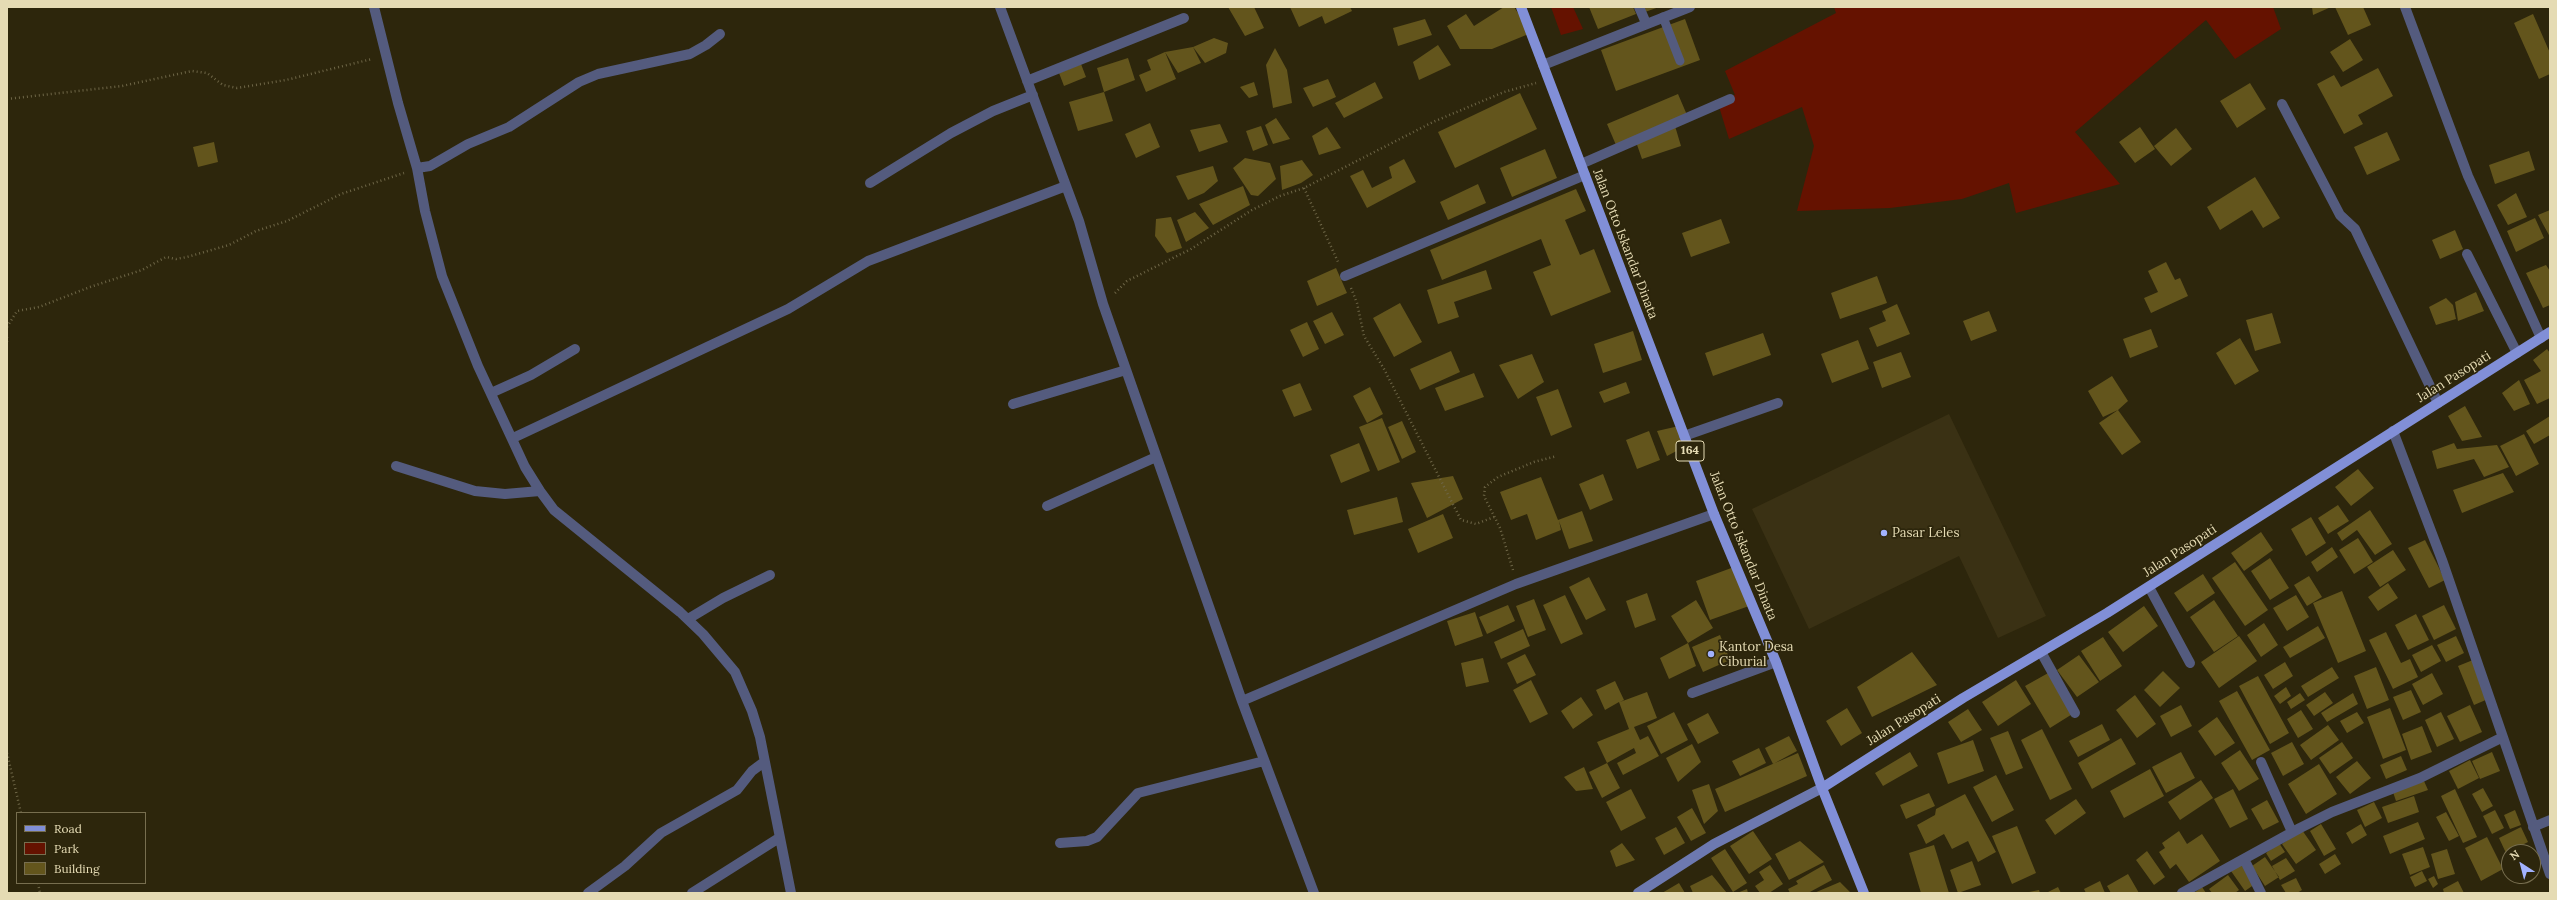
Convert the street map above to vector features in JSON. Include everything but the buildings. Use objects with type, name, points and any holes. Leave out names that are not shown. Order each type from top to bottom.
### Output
[{"type":"main road","name":"Jalan Otto Iskandar Dinata","points":[[1521,7],[1714,514],[1776,662],[1822,788],[1864,893]]},
{"type":"main road","name":"Jalan Pasopati","points":[[1822,788],[1963,698],[2149,587],[2438,402],[2546,335]]},
{"type":"street","points":[[374,7],[417,168],[425,210],[442,276],[450,301],[525,466],[540,491],[567,521],[688,619],[725,657],[735,672],[752,711],[791,893]]},
{"type":"street","points":[[1000,7],[1079,221],[1103,304],[1242,701],[1314,893]]},
{"type":"street","points":[[1639,7],[1646,24]]},
{"type":"street","points":[[1544,65],[1690,7]]},
{"type":"street","points":[[2405,7],[2468,176],[2546,335]]},
{"type":"street","points":[[1027,81],[1184,18]]},
{"type":"street","points":[[417,168],[430,166],[468,144],[514,124],[580,82],[598,74],[690,54],[706,45],[720,34]]},
{"type":"street","points":[[870,183],[951,133],[993,111],[1033,95]]},
{"type":"street","points":[[1581,164],[1730,99]]},
{"type":"street","points":[[2282,104],[2340,215],[2355,229],[2438,402]]},
{"type":"street","points":[[1345,276],[1585,175]]},
{"type":"street","points":[[513,438],[788,309],[868,261],[1066,186]]},
{"type":"street","points":[[2467,254],[2517,353]]},
{"type":"street","points":[[491,393],[531,375],[575,349]]},
{"type":"street","points":[[1013,404],[1126,370]]},
{"type":"street","points":[[1684,436],[1778,403]]},
{"type":"street","points":[[2393,432],[2442,560],[2550,874]]},
{"type":"street","points":[[1046,506],[1156,457]]},
{"type":"street","points":[[396,466],[475,491],[505,494],[540,491]]},
{"type":"street","points":[[1242,701],[1516,584],[1714,514]]},
{"type":"street","points":[[688,619],[723,598],[770,575]]},
{"type":"street","points":[[2149,587],[2190,663]]},
{"type":"street","points":[[2041,652],[2075,713]]},
{"type":"street","points":[[1692,693],[1776,662]]},
{"type":"street","points":[[2182,893],[2292,832],[2332,812],[2420,778],[2503,737]]},
{"type":"street","points":[[1060,843],[1087,841],[1097,837],[1138,793],[1264,761]]},
{"type":"street","points":[[588,893],[625,866],[661,833],[737,790],[752,771],[764,762]]},
{"type":"street","points":[[2261,762],[2292,832]]},
{"type":"street","points":[[1638,893],[1714,844],[1822,788]]},
{"type":"street","points":[[2533,827],[2550,820]]},
{"type":"street","points":[[692,893],[779,838]]},
{"type":"street","points":[[2244,859],[2262,893]]},
{"type":"lane","points":[[1663,17],[1680,61]]},
{"type":"path","points":[[7,99],[127,85],[192,71],[207,72],[223,85],[237,88],[286,80],[386,56]]},
{"type":"path","points":[[1103,304],[1127,281],[1191,249],[1252,210],[1280,196],[1304,188],[1433,122],[1504,92],[1549,80]]},
{"type":"path","points":[[7,327],[17,311],[39,307],[90,287],[142,270],[166,257],[176,259],[187,257],[229,245],[256,231],[287,221],[341,194],[417,168]]},
{"type":"path","points":[[1304,188],[1357,303],[1364,336],[1384,369],[1461,520],[1476,524],[1494,517]]},
{"type":"path","points":[[7,337],[7,343]]},
{"type":"path","points":[[1516,584],[1494,517],[1484,496],[1485,487],[1491,481],[1534,462],[1557,456]]},
{"type":"path","points":[[7,753],[21,812]]},
{"type":"shaded area","name":"Pasar Leles","points":[[1949,414],[2046,616],[1998,638],[1959,556],[1809,629],[1752,509]]},
{"type":"green space","points":[[1551,7],[1573,7],[1583,29],[1561,35]]},
{"type":"green space","points":[[1834,7],[2273,7],[2281,29],[2235,59],[2206,20],[2075,132],[2120,184],[2016,213],[2009,183],[1962,199],[1890,208],[1797,211],[1814,146],[1802,107],[1729,139],[1717,100],[1735,95],[1725,71],[1836,13]]},
{"type":"place","name":"Pasar Leles","points":[[1884,533]]},
{"type":"place","name":"Kantor Desa Ciburial","points":[[1711,654]]}]
